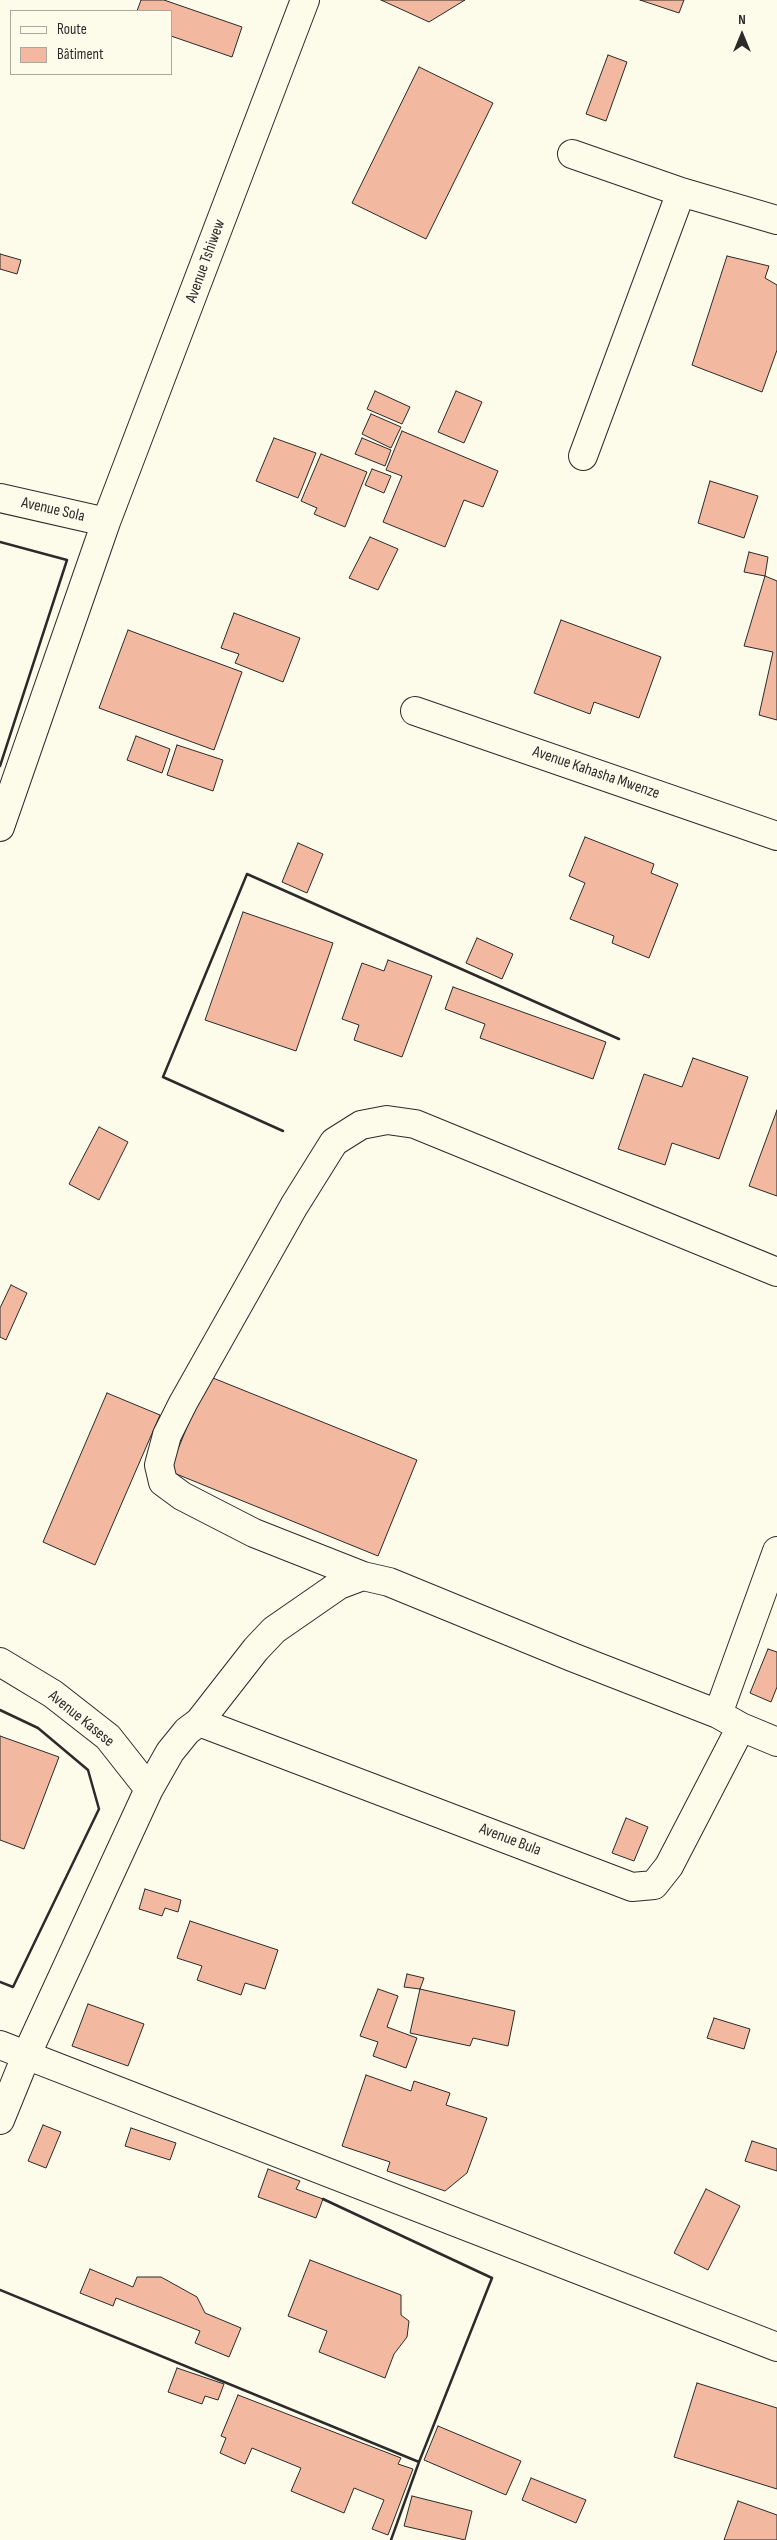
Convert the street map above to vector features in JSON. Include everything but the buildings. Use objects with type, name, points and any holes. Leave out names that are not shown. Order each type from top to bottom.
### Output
[{"type":"street","name":"Avenue Tshiwew","points":[[0,827],[106,522],[305,0]]},
{"type":"street","points":[[572,154],[681,192],[777,220]]},
{"type":"street","points":[[583,456],[681,192]]},
{"type":"street","name":"Avenue Sola","points":[[0,498],[106,522]]},
{"type":"street","name":"Avenue Kahasha Mwenze","points":[[415,711],[777,836]]},
{"type":"street","points":[[777,1272],[415,1124],[387,1120],[361,1125],[334,1142],[294,1206],[182,1403],[167,1435],[159,1466],[164,1482],[182,1496],[254,1533],[363,1576],[389,1582],[730,1720],[777,1742]]},
{"type":"street","name":"Avenue Bula","points":[[199,1722],[632,1887],[654,1885],[669,1866],[730,1720],[777,1551]]},
{"type":"street","points":[[0,2120],[26,2056],[150,1789],[170,1752],[187,1731],[199,1722],[256,1649],[274,1630],[339,1585],[363,1576]]},
{"type":"street","name":"Avenue Kasese","points":[[0,1662],[53,1694],[108,1737],[150,1789]]},
{"type":"street","points":[[0,2045],[777,2346]]},
{"type":"wall","points":[[0,542],[67,560],[0,766]]},
{"type":"wall","points":[[283,1131],[163,1077],[247,874],[619,1039]]},
{"type":"wall","points":[[0,1710],[38,1728],[88,1770],[99,1809],[13,1987],[0,1982]]},
{"type":"wall","points":[[323,2199],[492,2278],[419,2462],[391,2540]]},
{"type":"wall","points":[[0,2290],[419,2462]]}]
